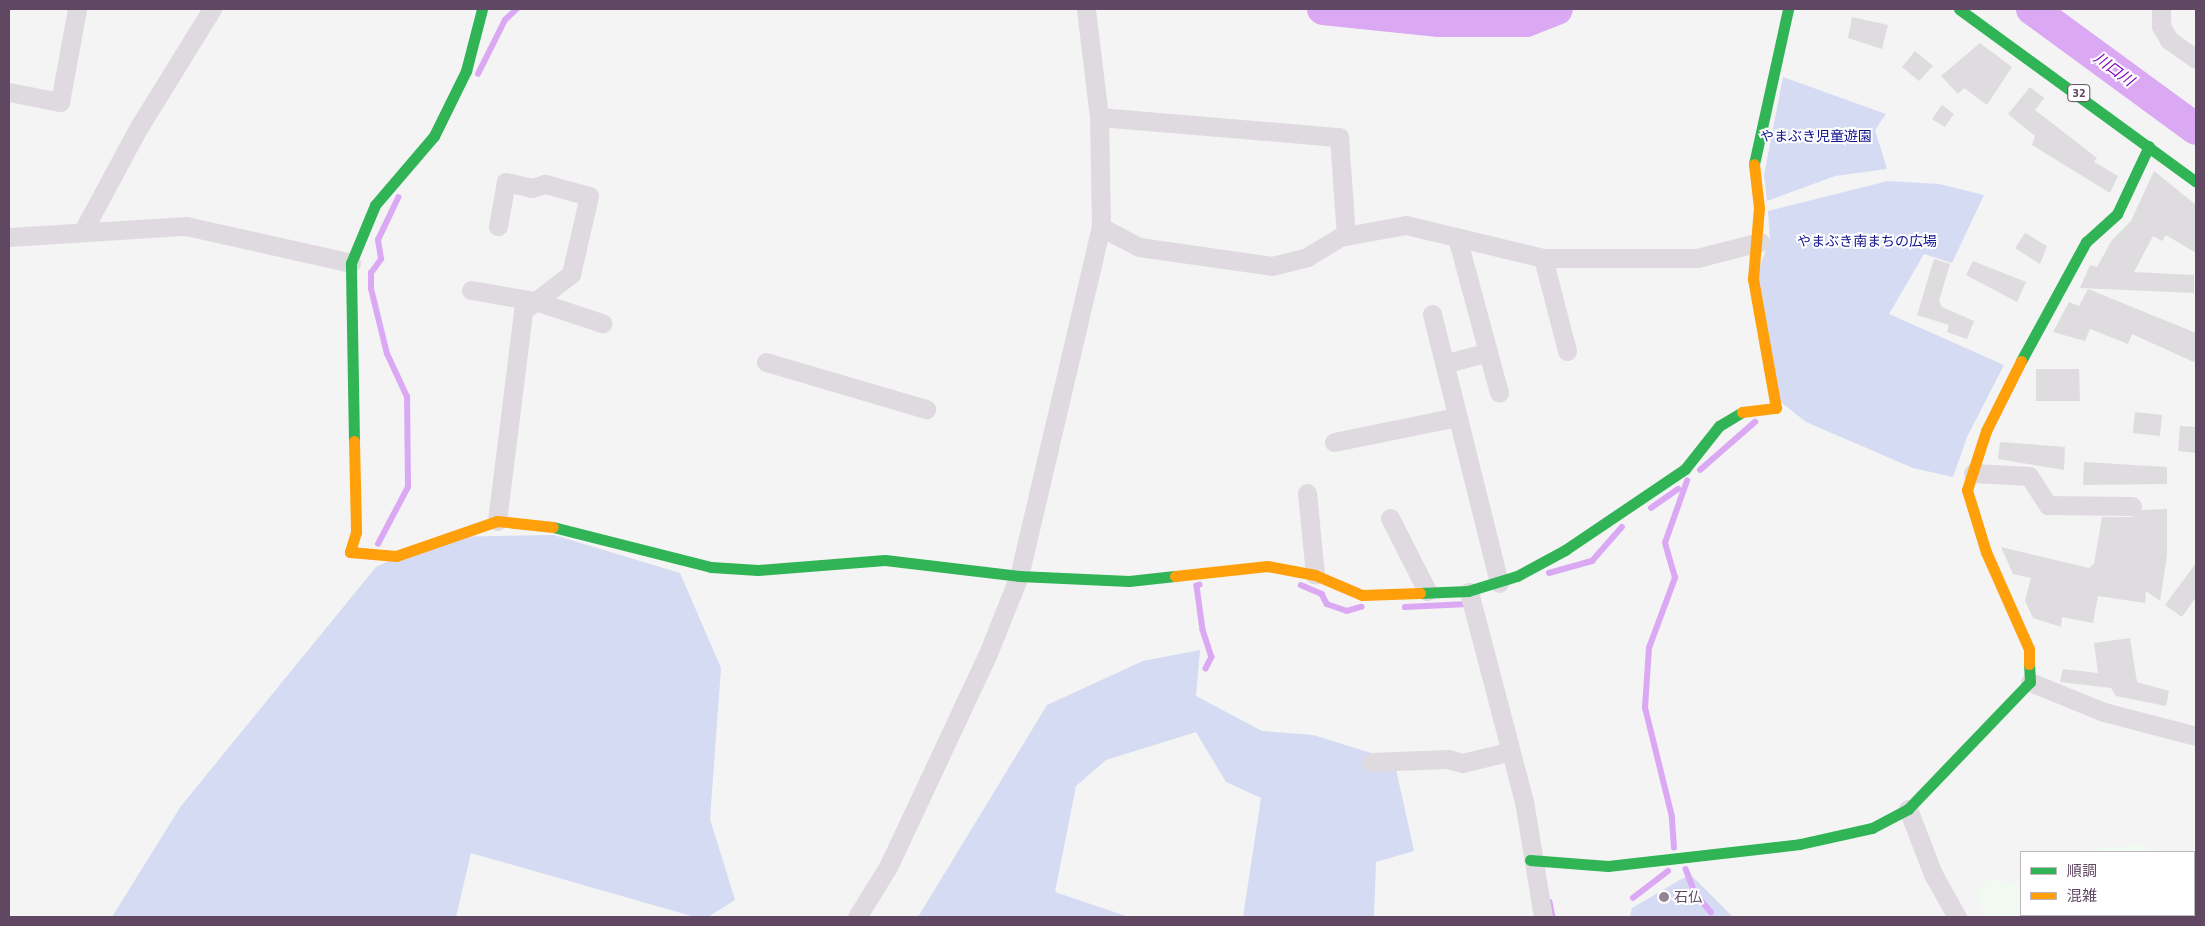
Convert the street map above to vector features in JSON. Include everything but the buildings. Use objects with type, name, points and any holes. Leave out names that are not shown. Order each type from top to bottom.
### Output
[{"type":"street","points":[[9,92],[60,102],[76,9]]},
{"type":"street","points":[[84,229],[139,127],[212,9]]},
{"type":"street","points":[[482,9],[466,71],[434,136],[375,205],[351,263],[356,532],[350,552],[411,553],[497,521],[554,526],[711,567],[758,570],[885,560],[1018,576],[1129,581],[1267,566],[1315,575],[1362,594],[1468,591],[1499,582],[1565,550],[1685,469],[1719,426],[1737,413],[1776,408],[1753,279],[1760,242],[1752,172],[1788,9]]},
{"type":"street","points":[[857,917],[888,867],[987,656],[1018,576],[1101,227],[1099,117],[1086,9]]},
{"type":"street","name":"32","points":[[1959,9],[2196,182]]},
{"type":"street","points":[[2161,9],[2161,26],[2169,40],[2196,59]]},
{"type":"street","points":[[1099,117],[1339,137],[1346,236]]},
{"type":"street","points":[[1530,860],[1608,866],[1800,844],[1872,828],[1908,809],[2030,682],[2029,649],[1986,552],[1967,490],[1986,431],[2053,298],[2086,242],[2117,214],[2149,146]]},
{"type":"street","points":[[497,521],[523,311],[571,274],[589,196],[544,184],[532,188],[506,182],[498,226]]},
{"type":"street","points":[[9,237],[84,229],[186,226],[351,263]]},
{"type":"street","points":[[1101,227],[1139,248],[1272,266],[1307,257],[1346,236],[1406,226],[1458,241],[1543,258],[1697,258],[1760,242]]},
{"type":"street","points":[[1458,241],[1499,394]]},
{"type":"street","points":[[1543,258],[1567,351]]},
{"type":"street","points":[[471,290],[535,302],[602,324]]},
{"type":"street","points":[[1432,314],[1499,582]]},
{"type":"street","points":[[1444,364],[1488,352]]},
{"type":"street","points":[[766,362],[926,409]]},
{"type":"street","points":[[1334,442],[1457,417]]},
{"type":"street","points":[[1973,473],[2029,476],[2048,505],[2132,506]]},
{"type":"street","points":[[1307,494],[1315,575]]},
{"type":"street","points":[[1390,518],[1427,592]]},
{"type":"street","points":[[1468,591],[1508,752],[1524,801],[1530,860],[1543,917]]},
{"type":"street","points":[[2030,682],[2104,712],[2196,736]]},
{"type":"street","points":[[1371,762],[1448,759],[1462,763],[1508,752]]},
{"type":"street","points":[[1908,809],[1933,874],[1958,917]]},
{"type":"shaded area","points":[[2143,845],[2157,851],[2078,851]]},
{"type":"shaded area","points":[[1988,879],[2020,884],[2020,916],[2195,916],[2195,898],[2196,917],[1984,917],[1977,892]]},
{"type":"green space","name":"やまぶき児童遊園","points":[[1783,77],[1886,114],[1875,130],[1887,169],[1835,176],[1767,201],[1764,175]]},
{"type":"green space","name":"やまぶき南まちの広場","points":[[1888,181],[1939,184],[1984,195],[1952,263],[1924,254],[1889,314],[2004,365],[1967,437],[1953,477],[1913,468],[1806,422],[1777,399],[1756,276],[1770,240],[1768,211]]},
{"type":"green space","points":[[554,535],[680,573],[721,668],[710,819],[735,900],[708,917],[695,917],[471,853],[456,917],[112,917],[181,806],[376,567],[442,537]]},
{"type":"green space","points":[[1200,650],[1196,696],[1262,731],[1313,735],[1394,760],[1414,851],[1376,862],[1374,917],[1243,917],[1261,798],[1226,782],[1196,732],[1106,760],[1076,786],[1055,892],[1129,917],[918,917],[1047,705],[1143,661]]},
{"type":"green space","points":[[1690,874],[1733,917],[1630,917],[1632,908]]},
{"type":"waterway","points":[[478,74],[505,20],[517,9]]},
{"type":"waterway","name":"川口川","points":[[1323,9],[1439,21],[1526,21],[1557,9]]},
{"type":"waterway","name":"川口川","points":[[2032,9],[2196,129]]},
{"type":"waterway","points":[[378,544],[408,487],[407,397],[387,354],[371,289],[371,273],[381,259],[378,240],[398,198]]},
{"type":"waterway","points":[[1700,470],[1755,422]]},
{"type":"waterway","points":[[1674,848],[1672,817],[1645,708],[1649,648],[1675,578],[1665,543],[1687,481]]},
{"type":"waterway","points":[[1651,508],[1678,489]]},
{"type":"waterway","points":[[1549,573],[1592,561],[1622,527]]},
{"type":"waterway","points":[[1200,585],[1197,586],[1203,630],[1212,657],[1206,669]]},
{"type":"waterway","points":[[1301,585],[1322,594],[1327,604],[1347,611],[1361,607]]},
{"type":"waterway","points":[[1405,607],[1468,604]]},
{"type":"waterway","points":[[1686,869],[1695,893],[1711,912]]},
{"type":"waterway","points":[[1633,898],[1668,871]]},
{"type":"waterway","points":[[1550,902],[1553,917]]},
{"type":"traffic: fast","points":[[354,441],[351,263],[375,205],[434,136],[466,71],[482,9]]},
{"type":"traffic: fast","points":[[1754,164],[1788,9]]},
{"type":"traffic: fast","points":[[1959,9],[2196,182]]},
{"type":"traffic: fast","points":[[2021,361],[2086,242],[2117,214],[2149,146]]},
{"type":"traffic: fast","points":[[1420,593],[1468,591],[1517,576],[1565,550],[1685,469],[1719,426],[1742,412]]},
{"type":"traffic: fast","points":[[553,527],[711,567],[758,570],[885,560],[1019,576],[1129,581],[1175,576]]},
{"type":"traffic: fast","points":[[1530,860],[1608,866],[1800,844],[1872,828],[1908,809],[2030,682],[2029,664]]},
{"type":"traffic: slow","points":[[1742,412],[1776,408],[1753,279],[1759,208],[1754,164]]},
{"type":"traffic: slow","points":[[2021,361],[1986,431],[1967,490],[1986,552],[2029,649],[2029,664]]},
{"type":"traffic: slow","points":[[354,441],[356,532],[350,552],[396,556],[497,521],[553,527]]},
{"type":"traffic: slow","points":[[1175,576],[1267,566],[1315,575],[1362,595],[1420,593]]},
{"type":"place","name":"石仏","points":[[1664,897]]}]
